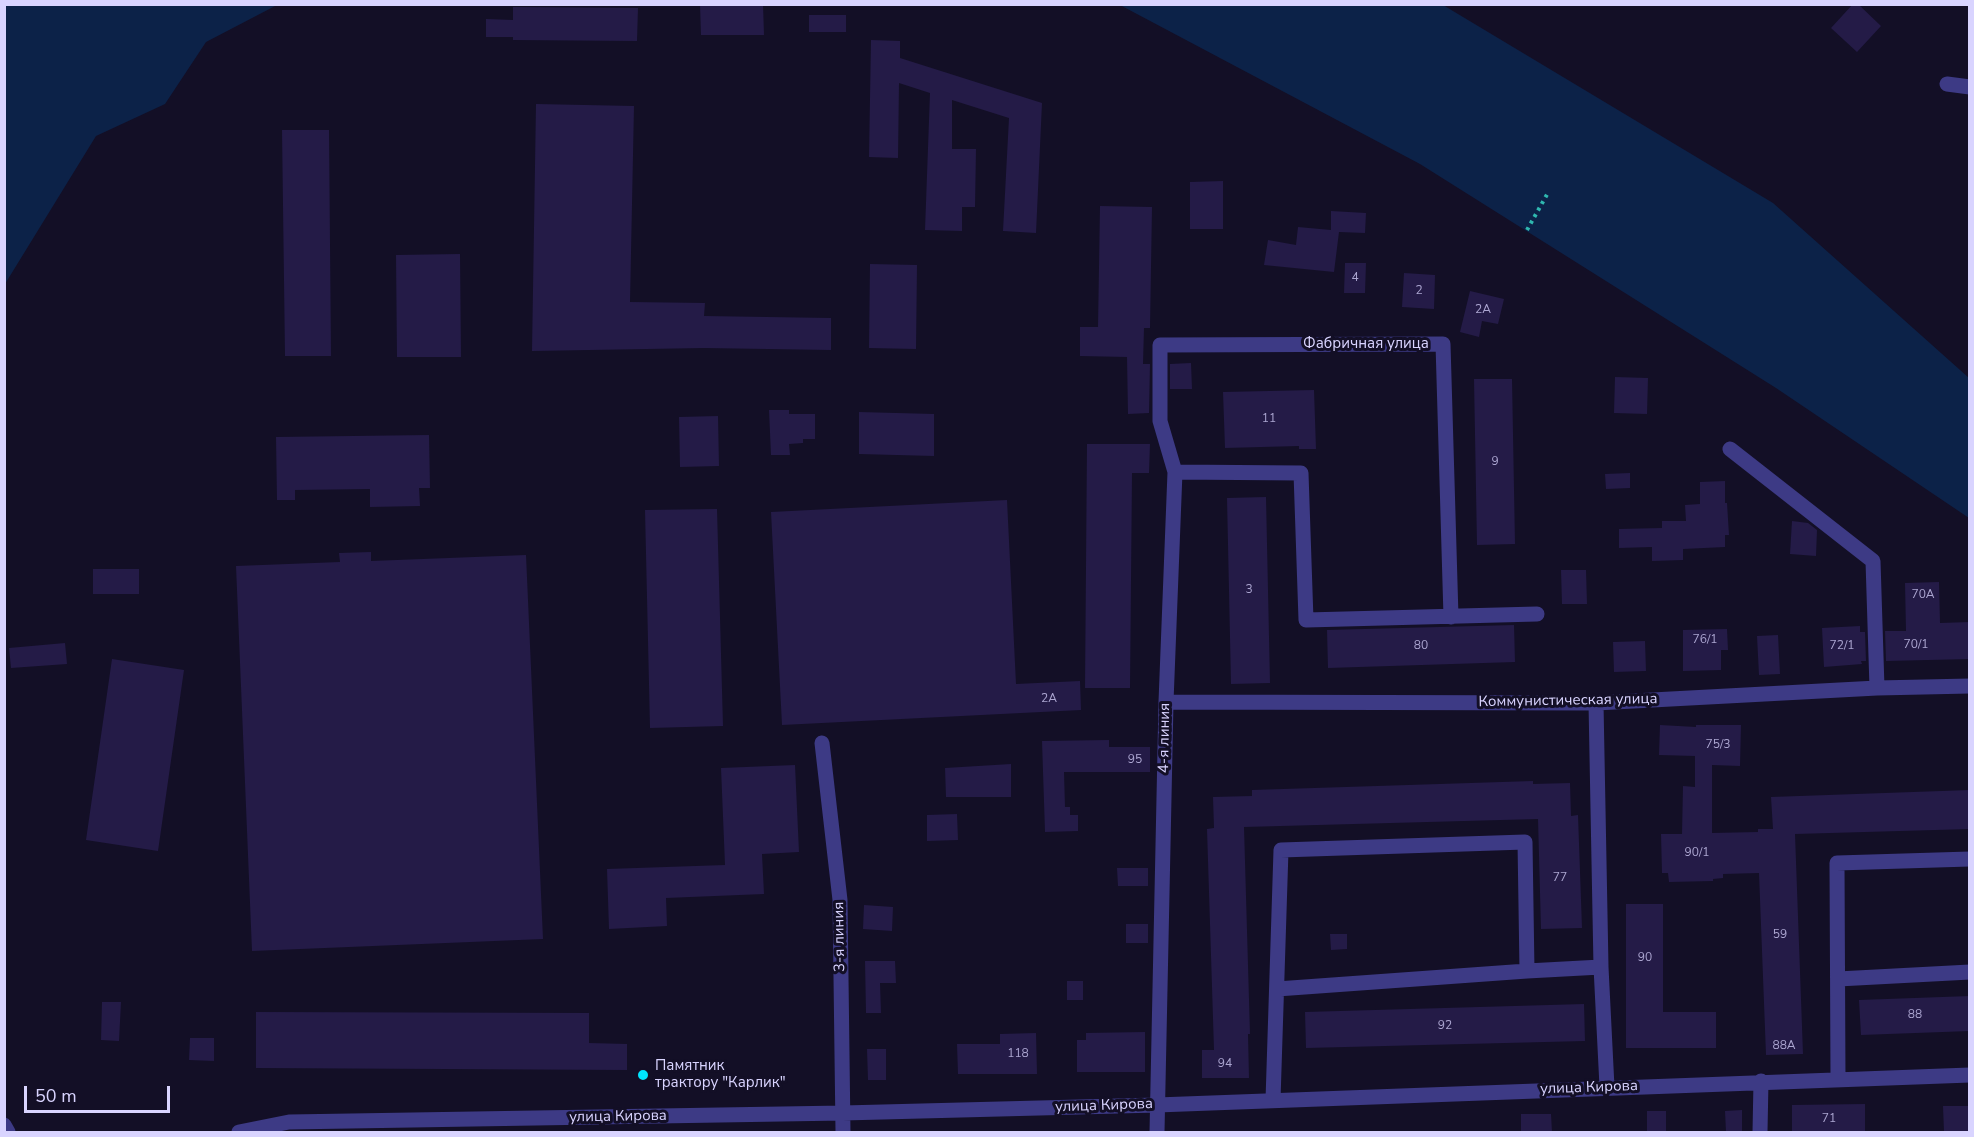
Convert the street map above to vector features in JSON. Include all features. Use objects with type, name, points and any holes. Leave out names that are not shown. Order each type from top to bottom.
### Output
[{"type":"street","points":[[1947,84],[1970,87]]},
{"type":"street","name":"Фабричная улица","points":[[1160,345],[1443,344],[1451,617]]},
{"type":"street","name":"4-я линия","points":[[1157,1132],[1166,702],[1175,472],[1160,421],[1160,345]]},
{"type":"street","points":[[1730,449],[1873,561],[1877,688]]},
{"type":"street","points":[[1175,472],[1301,473],[1306,620],[1537,614]]},
{"type":"street","name":"Коммунистическая улица","points":[[1166,702],[1596,703],[1877,688],[1970,686]]},
{"type":"street","points":[[1596,703],[1601,967],[1607,1087]]},
{"type":"street","name":"3-я линия","points":[[822,743],[840,900],[843,1132]]},
{"type":"street","points":[[1273,1100],[1281,850],[1525,842],[1527,971]]},
{"type":"street","points":[[1838,1079],[1838,863],[1970,859]]},
{"type":"street","points":[[1276,990],[1601,967]]},
{"type":"street","points":[[1838,979],[1970,972]]},
{"type":"street","name":"улица Кирова","points":[[239,1132],[289,1122],[525,1125],[843,1113],[1156,1105],[1970,1075]]},
{"type":"street","points":[[1760,1132],[1761,1081]]},
{"type":"street","points":[[4,1125],[8,1132]]},
{"type":"path","points":[[1527,230],[1549,191]]},
{"type":"water","points":[[5,4],[277,5],[206,42],[165,104],[96,136],[5,284]]},
{"type":"water","points":[[1120,5],[1443,5],[1773,203],[1969,378],[1969,518],[1776,388],[1420,164]]},
{"type":"building","points":[[700,4],[763,4],[764,35],[701,35]]},
{"type":"building","points":[[1853,4],[1858,4],[1881,26],[1857,52],[1831,28]]},
{"type":"building","points":[[513,7],[638,8],[637,41],[513,40],[513,37],[486,37],[486,19],[513,20]]},
{"type":"building","points":[[809,15],[846,15],[846,32],[809,32]]},
{"type":"building","points":[[871,40],[900,41],[900,58],[1042,103],[1036,233],[1003,231],[1009,118],[952,100],[952,149],[976,149],[975,207],[962,207],[962,231],[925,230],[930,93],[899,83],[898,158],[869,157]]},
{"type":"building","points":[[536,104],[634,106],[630,302],[705,303],[704,316],[831,318],[831,350],[704,348],[532,351]]},
{"type":"building","points":[[282,130],[329,130],[331,356],[285,356]]},
{"type":"building","points":[[1223,181],[1223,229],[1190,229],[1190,182]]},
{"type":"building","points":[[1100,206],[1152,207],[1150,328],[1144,328],[1143,364],[1150,364],[1149,413],[1128,414],[1127,357],[1080,356],[1080,327],[1098,327]]},
{"type":"building","points":[[1331,211],[1366,213],[1365,233],[1339,232],[1334,272],[1264,265],[1268,240],[1296,245],[1298,227],[1331,230]]},
{"type":"building","points":[[460,254],[461,357],[397,357],[396,255]]},
{"type":"building","points":[[1345,263],[1366,263],[1365,293],[1344,293]]},
{"type":"building","points":[[870,264],[917,265],[916,349],[869,348]]},
{"type":"building","points":[[1404,273],[1435,275],[1434,309],[1402,307]]},
{"type":"building","points":[[1470,291],[1504,299],[1498,324],[1482,321],[1479,337],[1460,332]]},
{"type":"building","points":[[1191,363],[1192,389],[1170,389],[1170,364]]},
{"type":"building","points":[[1615,377],[1648,378],[1647,414],[1614,413]]},
{"type":"building","points":[[1474,379],[1512,379],[1515,544],[1477,545]]},
{"type":"building","points":[[1314,390],[1316,449],[1299,449],[1299,446],[1225,448],[1223,392]]},
{"type":"building","points":[[769,410],[789,410],[789,414],[815,414],[815,439],[803,439],[803,443],[789,444],[790,455],[771,455]]},
{"type":"building","points":[[859,412],[934,414],[934,456],[859,454]]},
{"type":"building","points":[[718,416],[719,466],[680,467],[679,417]]},
{"type":"building","points":[[429,435],[430,488],[419,488],[420,506],[370,507],[370,489],[295,490],[295,500],[277,500],[276,437]]},
{"type":"building","points":[[1087,444],[1150,444],[1149,473],[1132,473],[1130,688],[1085,688]]},
{"type":"building","points":[[1630,473],[1630,488],[1606,489],[1605,474]]},
{"type":"building","points":[[1725,481],[1729,535],[1725,535],[1725,547],[1683,549],[1683,560],[1652,561],[1652,547],[1619,548],[1619,529],[1662,528],[1662,521],[1686,521],[1685,505],[1700,504],[1700,482]]},
{"type":"building","points":[[1266,497],[1270,683],[1231,684],[1227,498]]},
{"type":"building","points":[[1007,500],[1016,684],[1080,681],[1081,710],[782,725],[771,512]]},
{"type":"building","points":[[717,509],[723,726],[650,728],[645,510]]},
{"type":"building","points":[[1792,521],[1808,523],[1817,530],[1816,556],[1790,554]]},
{"type":"building","points":[[371,552],[371,561],[526,555],[543,939],[252,951],[236,566],[340,562],[339,553]]},
{"type":"building","points":[[93,569],[139,569],[139,594],[93,594]]},
{"type":"building","points":[[1561,570],[1586,570],[1587,604],[1562,604]]},
{"type":"building","points":[[1939,582],[1940,623],[1970,622],[1970,659],[1886,661],[1885,631],[1906,631],[1905,583]]},
{"type":"building","points":[[1514,625],[1515,662],[1328,668],[1327,630]]},
{"type":"building","points":[[1860,626],[1860,632],[1865,632],[1866,661],[1861,661],[1862,664],[1824,667],[1822,628]]},
{"type":"building","points":[[1727,629],[1728,650],[1721,650],[1721,670],[1683,671],[1683,630]]},
{"type":"building","points":[[1778,635],[1780,674],[1759,675],[1757,636]]},
{"type":"building","points":[[1645,641],[1646,671],[1614,672],[1613,642]]},
{"type":"building","points":[[65,643],[67,664],[11,668],[9,648]]},
{"type":"building","points":[[112,659],[184,670],[158,851],[86,840]]},
{"type":"building","points":[[1660,725],[1696,727],[1696,725],[1741,725],[1740,766],[1712,765],[1712,833],[1758,832],[1758,829],[1773,829],[1771,797],[1970,790],[1970,829],[1795,834],[1803,1054],[1766,1055],[1759,873],[1723,874],[1723,878],[1713,879],[1713,881],[1669,882],[1668,873],[1662,873],[1661,834],[1682,834],[1683,786],[1695,787],[1695,756],[1659,755]]},
{"type":"building","points":[[1109,740],[1109,747],[1150,747],[1150,772],[1064,772],[1065,807],[1070,807],[1070,815],[1078,815],[1078,831],[1045,832],[1042,741]]},
{"type":"building","points":[[1011,764],[1011,797],[946,797],[945,768]]},
{"type":"building","points":[[795,765],[799,852],[762,854],[764,894],[666,898],[667,926],[609,929],[607,869],[725,865],[721,768]]},
{"type":"building","points":[[1533,781],[1533,784],[1570,783],[1571,816],[1578,815],[1582,928],[1541,929],[1538,819],[1244,827],[1250,1034],[1248,1034],[1249,1078],[1202,1078],[1202,1050],[1214,1050],[1207,829],[1214,828],[1213,797],[1252,796],[1252,790]]},
{"type":"building","points":[[957,814],[958,840],[927,841],[927,815]]},
{"type":"building","points":[[1117,868],[1148,868],[1148,886],[1118,886]]},
{"type":"building","points":[[1626,904],[1663,904],[1663,1012],[1716,1012],[1716,1048],[1626,1048]]},
{"type":"building","points":[[864,905],[893,907],[892,931],[863,929]]},
{"type":"building","points":[[1126,924],[1148,924],[1148,943],[1126,943]]},
{"type":"building","points":[[1330,934],[1347,934],[1347,949],[1331,950]]},
{"type":"building","points":[[865,961],[895,961],[896,983],[880,983],[881,1013],[866,1013]]},
{"type":"building","points":[[1067,981],[1083,981],[1083,1000],[1067,1000]]},
{"type":"building","points":[[1970,996],[1970,1031],[1861,1035],[1859,1000]]},
{"type":"building","points":[[102,1002],[121,1002],[119,1041],[101,1040]]},
{"type":"building","points":[[1584,1004],[1585,1041],[1306,1048],[1305,1012]]},
{"type":"building","points":[[256,1012],[589,1013],[589,1043],[627,1044],[627,1070],[256,1068]]},
{"type":"building","points":[[1145,1032],[1145,1072],[1077,1072],[1077,1040],[1086,1040],[1086,1033]]},
{"type":"building","points":[[1036,1033],[1037,1074],[958,1074],[957,1044],[1000,1044],[1000,1034]]},
{"type":"building","points":[[190,1038],[214,1038],[214,1061],[189,1060]]},
{"type":"building","points":[[867,1049],[886,1049],[886,1080],[868,1080]]},
{"type":"building","points":[[1865,1104],[1865,1132],[1792,1132],[1792,1105]]},
{"type":"building","points":[[1943,1106],[1968,1106],[1969,1132],[1944,1132]]},
{"type":"building","points":[[1742,1110],[1742,1132],[1726,1132],[1725,1111]]},
{"type":"building","points":[[1647,1111],[1666,1111],[1666,1132],[1647,1132]]},
{"type":"building","points":[[1521,1114],[1551,1114],[1552,1132],[1521,1132]]},
{"type":"place","name":"Памятник трактору \"Карлик\"","points":[[643,1075]]}]
